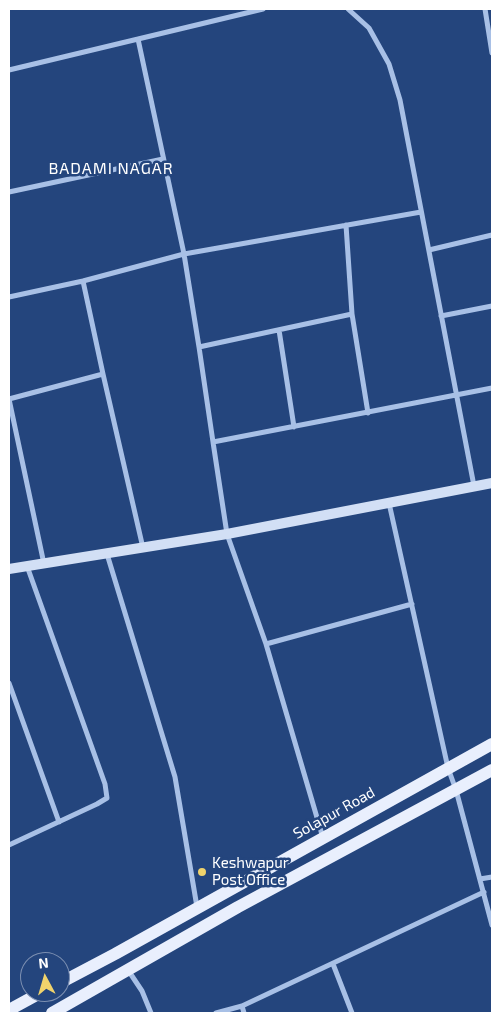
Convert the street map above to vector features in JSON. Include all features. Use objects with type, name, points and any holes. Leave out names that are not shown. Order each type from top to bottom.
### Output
[{"type":"main road","name":"Solapur Road","points":[[70,978],[492,744]]},
{"type":"main road","points":[[52,1013],[238,908],[492,770]]},
{"type":"main road","points":[[9,1010],[24,1002]]},
{"type":"street","points":[[9,70],[263,9]]},
{"type":"street","points":[[348,9],[369,28],[389,64],[400,100],[474,486]]},
{"type":"street","points":[[485,9],[492,53]]},
{"type":"street","points":[[138,39],[184,254],[228,534],[266,644],[323,838]]},
{"type":"street","points":[[9,192],[163,159]]},
{"type":"street","points":[[9,297],[83,281],[184,254],[421,212]]},
{"type":"street","points":[[346,225],[352,314],[368,413]]},
{"type":"street","points":[[429,250],[492,235]]},
{"type":"street","points":[[83,281],[143,548]]},
{"type":"street","points":[[441,316],[492,306]]},
{"type":"street","points":[[199,347],[352,314]]},
{"type":"street","points":[[279,330],[294,427]]},
{"type":"street","points":[[44,564],[9,399],[103,374]]},
{"type":"street","points":[[213,442],[492,388]]},
{"type":"street","points":[[9,569],[228,534],[492,482]]},
{"type":"street","points":[[389,502],[448,768],[456,790],[492,925]]},
{"type":"street","points":[[107,554],[175,777],[197,908]]},
{"type":"street","points":[[9,843],[59,822],[107,798],[105,784],[27,566]]},
{"type":"street","points":[[266,644],[412,604]]},
{"type":"street","points":[[9,683],[59,822]]},
{"type":"street","points":[[480,879],[492,876]]},
{"type":"street","points":[[216,1013],[242,1006],[484,892]]},
{"type":"street","points":[[333,964],[352,1013]]},
{"type":"street","points":[[128,970],[142,991],[151,1013]]},
{"type":"street","points":[[242,1006],[244,1013]]},
{"type":"place","name":"Keshwapur Post Office","points":[[202,872]]},
{"type":"district","name":"BADAMI NAGAR","points":[[111,169]]}]
